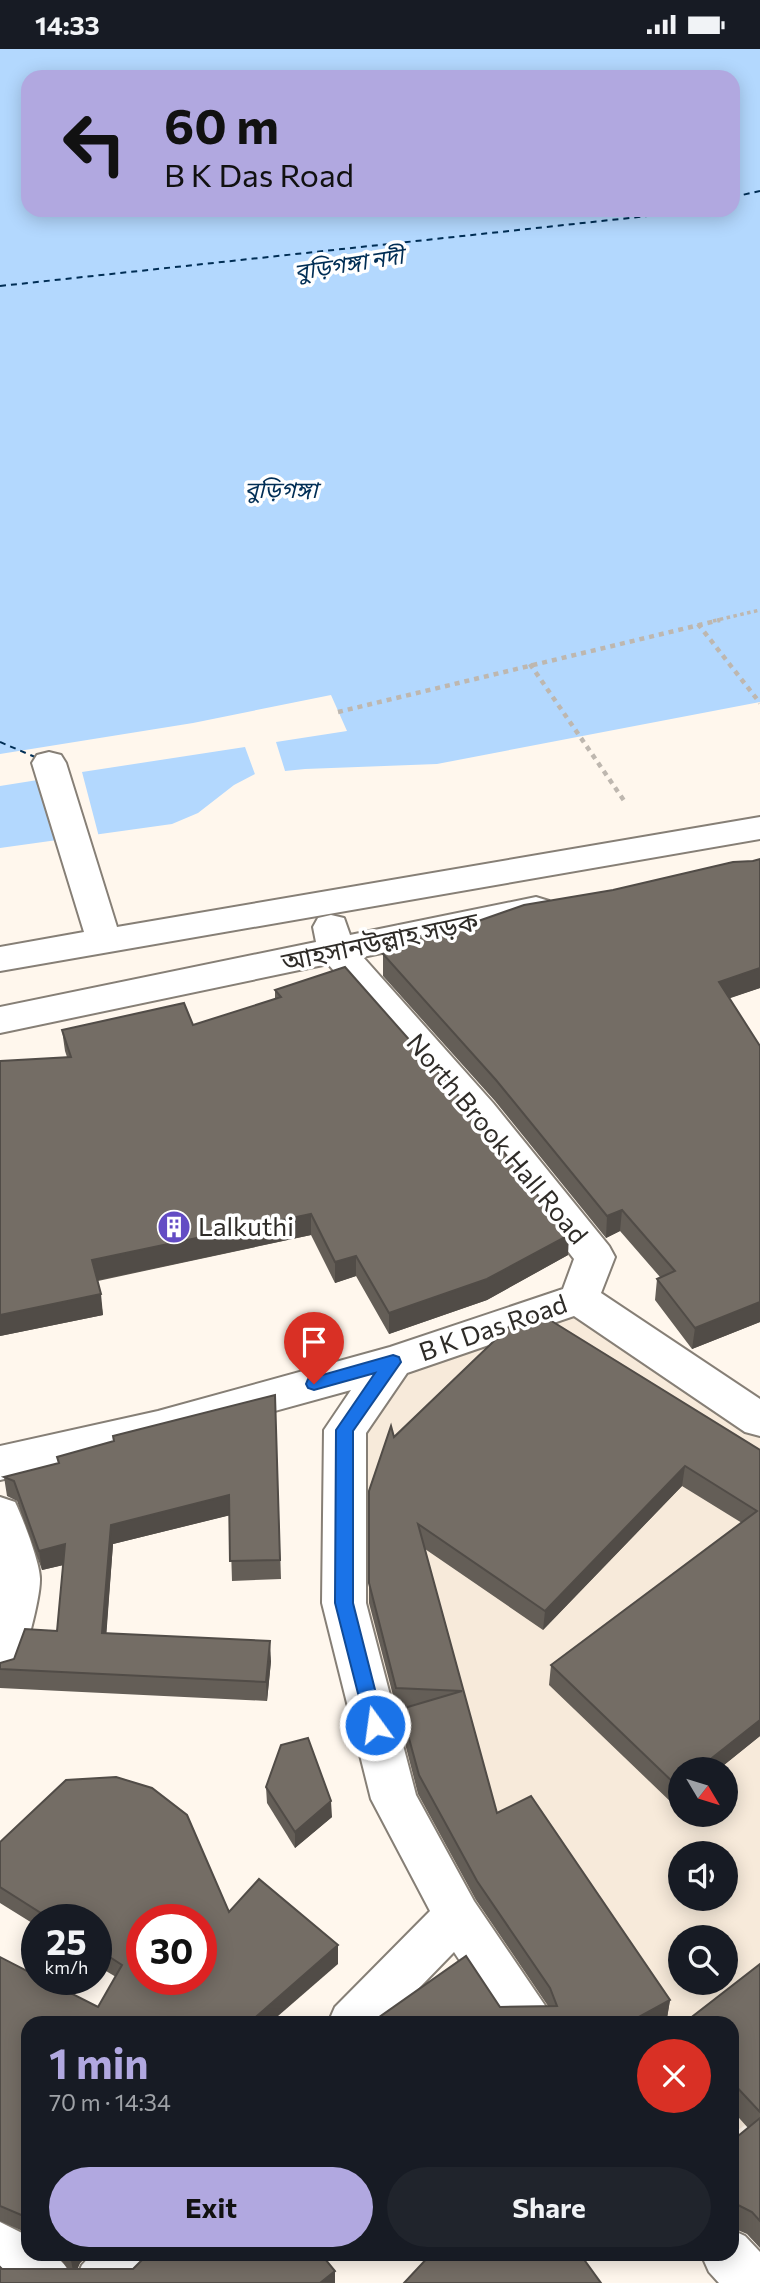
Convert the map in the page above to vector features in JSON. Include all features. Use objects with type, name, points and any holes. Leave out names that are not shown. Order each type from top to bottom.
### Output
[{"type":"street","points":[[48,763],[104,941]]},
{"type":"street","points":[[0,959],[760,828]]},
{"type":"street","points":[[326,902],[335,949]]},
{"type":"street","name":"আহসানউল্লাহ সড়ক","points":[[0,1020],[564,903]]},
{"type":"street","name":"North Brook Hall Road","points":[[335,949],[480,1113],[595,1257],[579,1299]]},
{"type":"street","points":[[579,1299],[760,1420]]},
{"type":"street","name":"B K Das Road","points":[[0,1463],[158,1427],[393,1362],[579,1299]]},
{"type":"street","points":[[393,1362],[345,1430],[344,1603],[394,1799],[457,1916],[524,2016]]},
{"type":"street","points":[[0,1514],[19,1579],[0,1663]]},
{"type":"street","points":[[359,2016],[457,1916]]},
{"type":"street","points":[[0,2247],[48,2283]]},
{"type":"street","points":[[100,2283],[120,2261]]},
{"type":"street","points":[[733,2261],[753,2283]]},
{"type":"path","points":[[338,712],[760,610]]},
{"type":"path","points":[[698,624],[760,703]]},
{"type":"path","points":[[530,664],[625,802]]},
{"type":"shaded area","points":[[579,1299],[760,1423],[760,2115],[739,2129],[739,2016],[545,2016],[457,1916],[344,1603],[345,1430],[393,1362]]},
{"type":"water","name":"বুড়িগঙ্গা","points":[[0,49],[760,49],[760,702],[437,764],[305,769],[255,774],[234,785],[198,813],[172,824],[0,848]]},
{"type":"pier","points":[[331,695],[347,731],[276,742],[286,774],[256,777],[245,747],[82,772],[99,837],[61,842],[44,779],[0,786],[0,754],[193,723]]},
{"type":"building","points":[[760,859],[760,968],[719,982],[760,1046],[760,1302],[695,1328],[657,1279],[675,1271],[622,1210],[607,1216],[496,1080],[383,954],[405,947],[401,943],[441,929],[444,933],[524,905],[613,890],[733,862]]},
{"type":"building","points":[[345,967],[466,1104],[569,1235],[487,1279],[389,1313],[356,1256],[335,1262],[311,1214],[92,1260],[101,1294],[0,1315],[0,1061],[71,1057],[62,1030],[184,1003],[193,1025],[281,997],[275,990]]},
{"type":"building","points":[[537,1312],[760,1450],[760,1720],[713,1757],[668,1757],[668,1777],[551,1665],[757,1511],[685,1466],[545,1611],[418,1524],[497,1813],[531,1796],[670,2000],[641,2016],[381,2016],[466,1956],[500,2007],[557,2006],[550,1988],[477,1881],[419,1775],[401,1709],[462,1691],[396,1688],[369,1583],[369,1491],[391,1426],[394,1437],[518,1318]]},
{"type":"building","points":[[275,1395],[280,1560],[230,1561],[229,1495],[111,1525],[102,1633],[270,1641],[266,1682],[0,1669],[0,1663],[14,1659],[25,1629],[57,1631],[65,1544],[39,1551],[14,1481],[4,1477],[59,1463],[57,1457],[114,1441],[113,1436]]},
{"type":"building","points":[[308,1738],[331,1801],[295,1832],[266,1787],[281,1745]]},
{"type":"building","points":[[116,1777],[152,1788],[187,1815],[229,1912],[259,1879],[338,1945],[257,2016],[21,2016],[21,2215],[0,2206],[0,1957],[21,1968],[21,1995],[74,1995],[98,2007],[105,1995],[112,1995],[112,1982],[122,1965],[112,1958],[112,1904],[27,1904],[0,1887],[0,1842],[66,1780]]},
{"type":"building","points":[[760,1964],[760,2112],[739,2090],[739,2016],[693,2016],[720,1995],[738,1995],[738,1981]]},
{"type":"building","points":[[760,2118],[760,2221],[752,2212],[739,2206],[739,2135]]},
{"type":"building","points":[[141,2261],[327,2261],[335,2271],[320,2283],[0,2283],[0,2267],[133,2269]]},
{"type":"building","points":[[424,2261],[585,2261],[601,2283],[404,2283]]},
{"type":"ferry route","points":[[740,195],[760,191]]},
{"type":"ferry route","points":[[0,286],[638,217]]},
{"type":"ferry route","points":[[0,742],[35,757]]},
{"type":"place","name":"Lalkuthi","points":[[174,1227]]},
{"type":"route","points":[[314,1384],[393,1362],[345,1430],[344,1603],[375,1725]]},
{"type":"water label","name":"বুড়িগঙ্গা নদী","points":[[349,264]]}]
